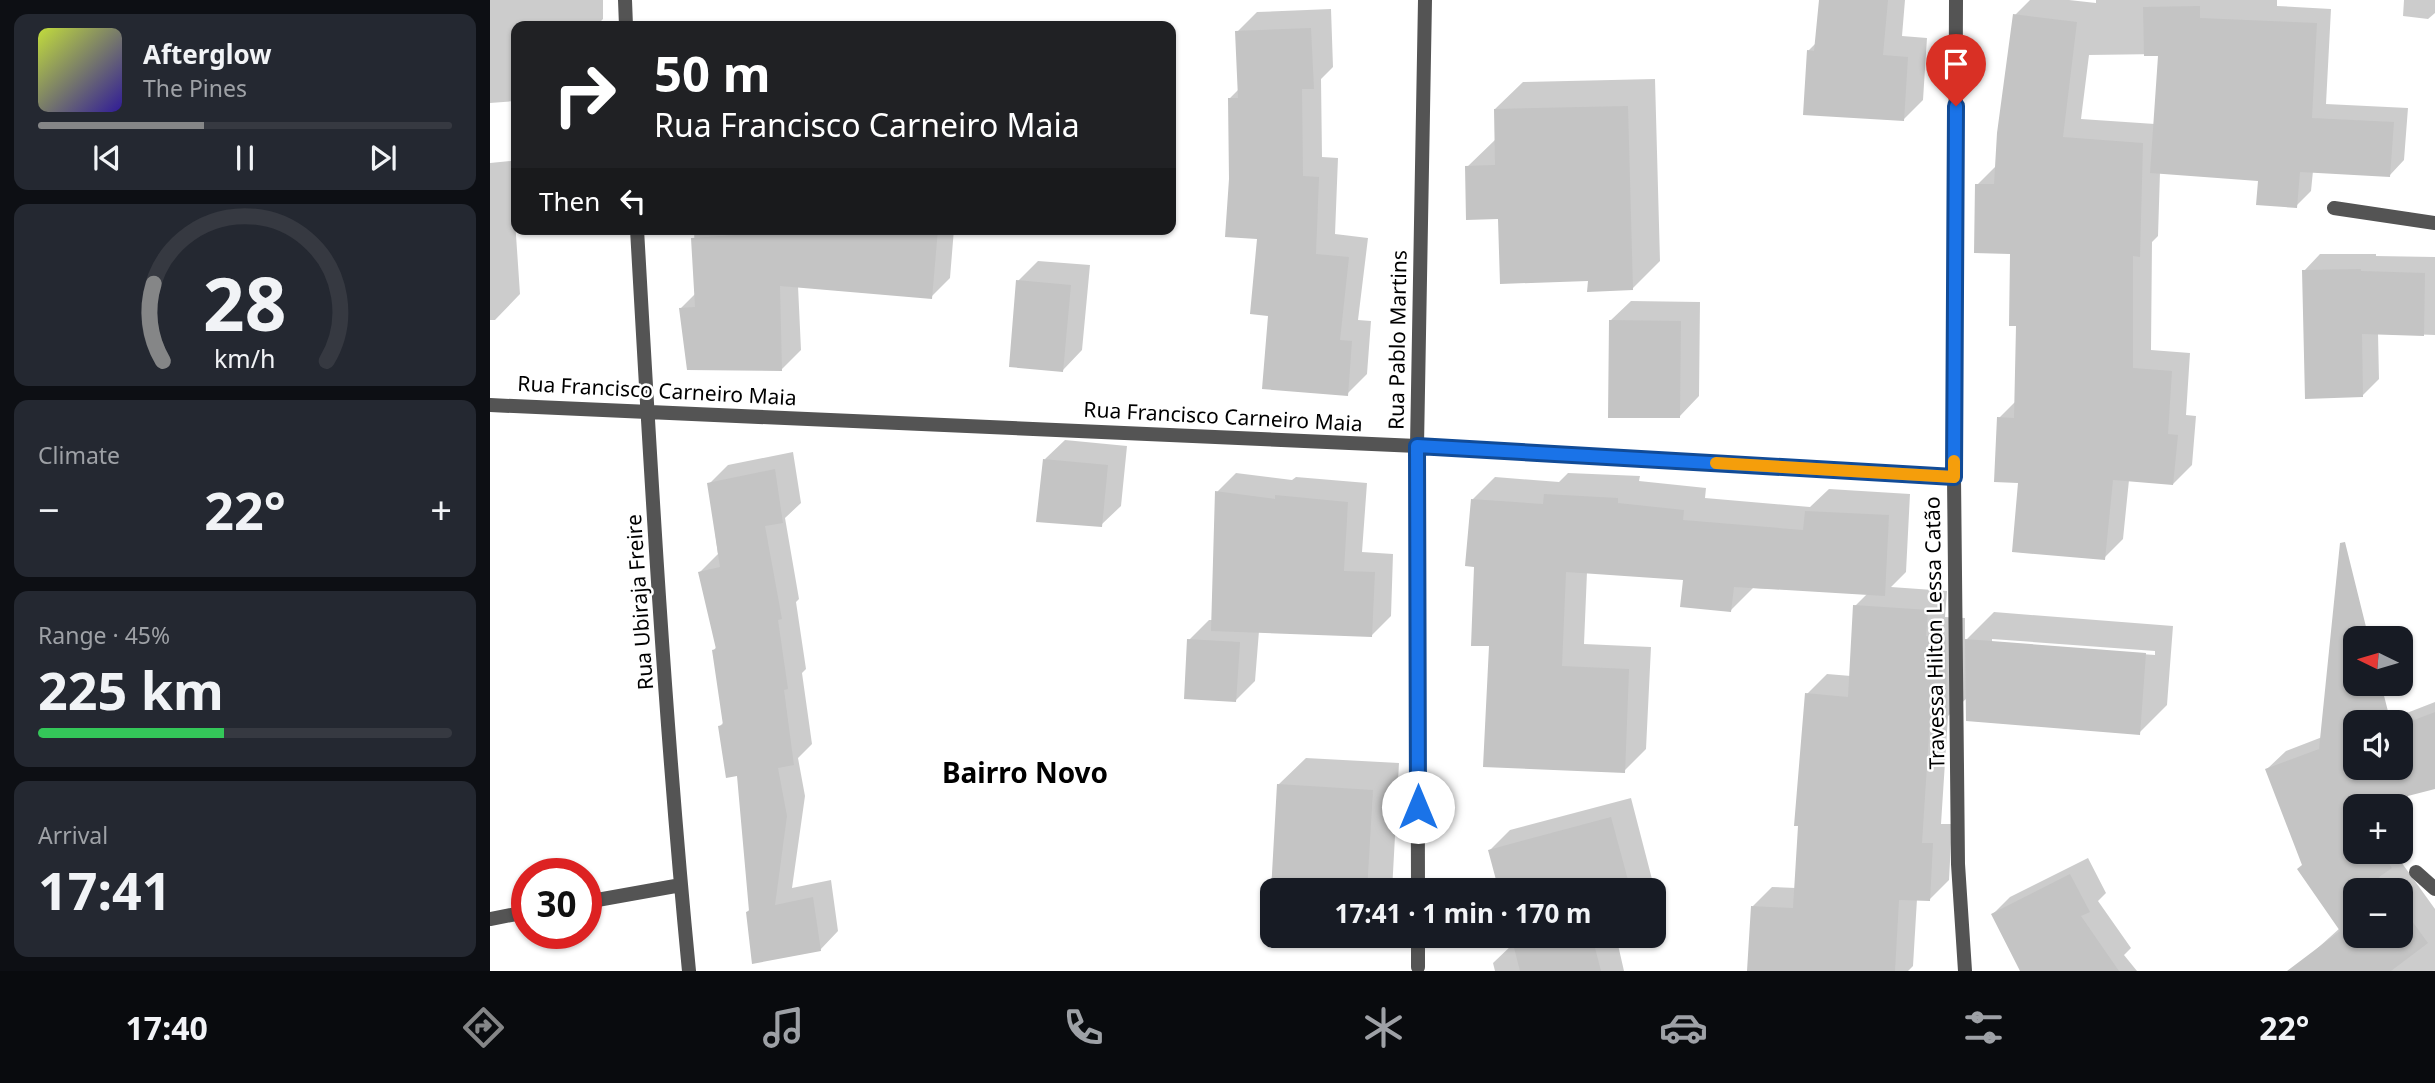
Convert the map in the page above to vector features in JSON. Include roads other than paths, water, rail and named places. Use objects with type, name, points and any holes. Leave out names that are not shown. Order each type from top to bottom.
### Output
[{"type":"street","points":[[625,0],[626,21]]},
{"type":"street","name":"Rua Pablo Martins","points":[[1418,878],[1417,446],[1425,0]]},
{"type":"street","name":"Travessa Hilton Lessa Catão","points":[[1956,0],[1954,477],[1958,864],[1965,971]]},
{"type":"street","points":[[2334,208],[2435,223]]},
{"type":"street","name":"Rua Ubiraja Freire","points":[[637,235],[647,412],[689,971]]},
{"type":"street","name":"Rua Francisco Carneiro Maia","points":[[490,405],[1417,446],[1954,477]]},
{"type":"street","points":[[2416,872],[2435,889]]},
{"type":"street","points":[[602,899],[681,885]]},
{"type":"street","points":[[490,919],[511,915]]},
{"type":"street","points":[[1418,948],[1418,967]]},
{"type":"district","name":"Bairro Novo","points":[[1025,773]]}]
